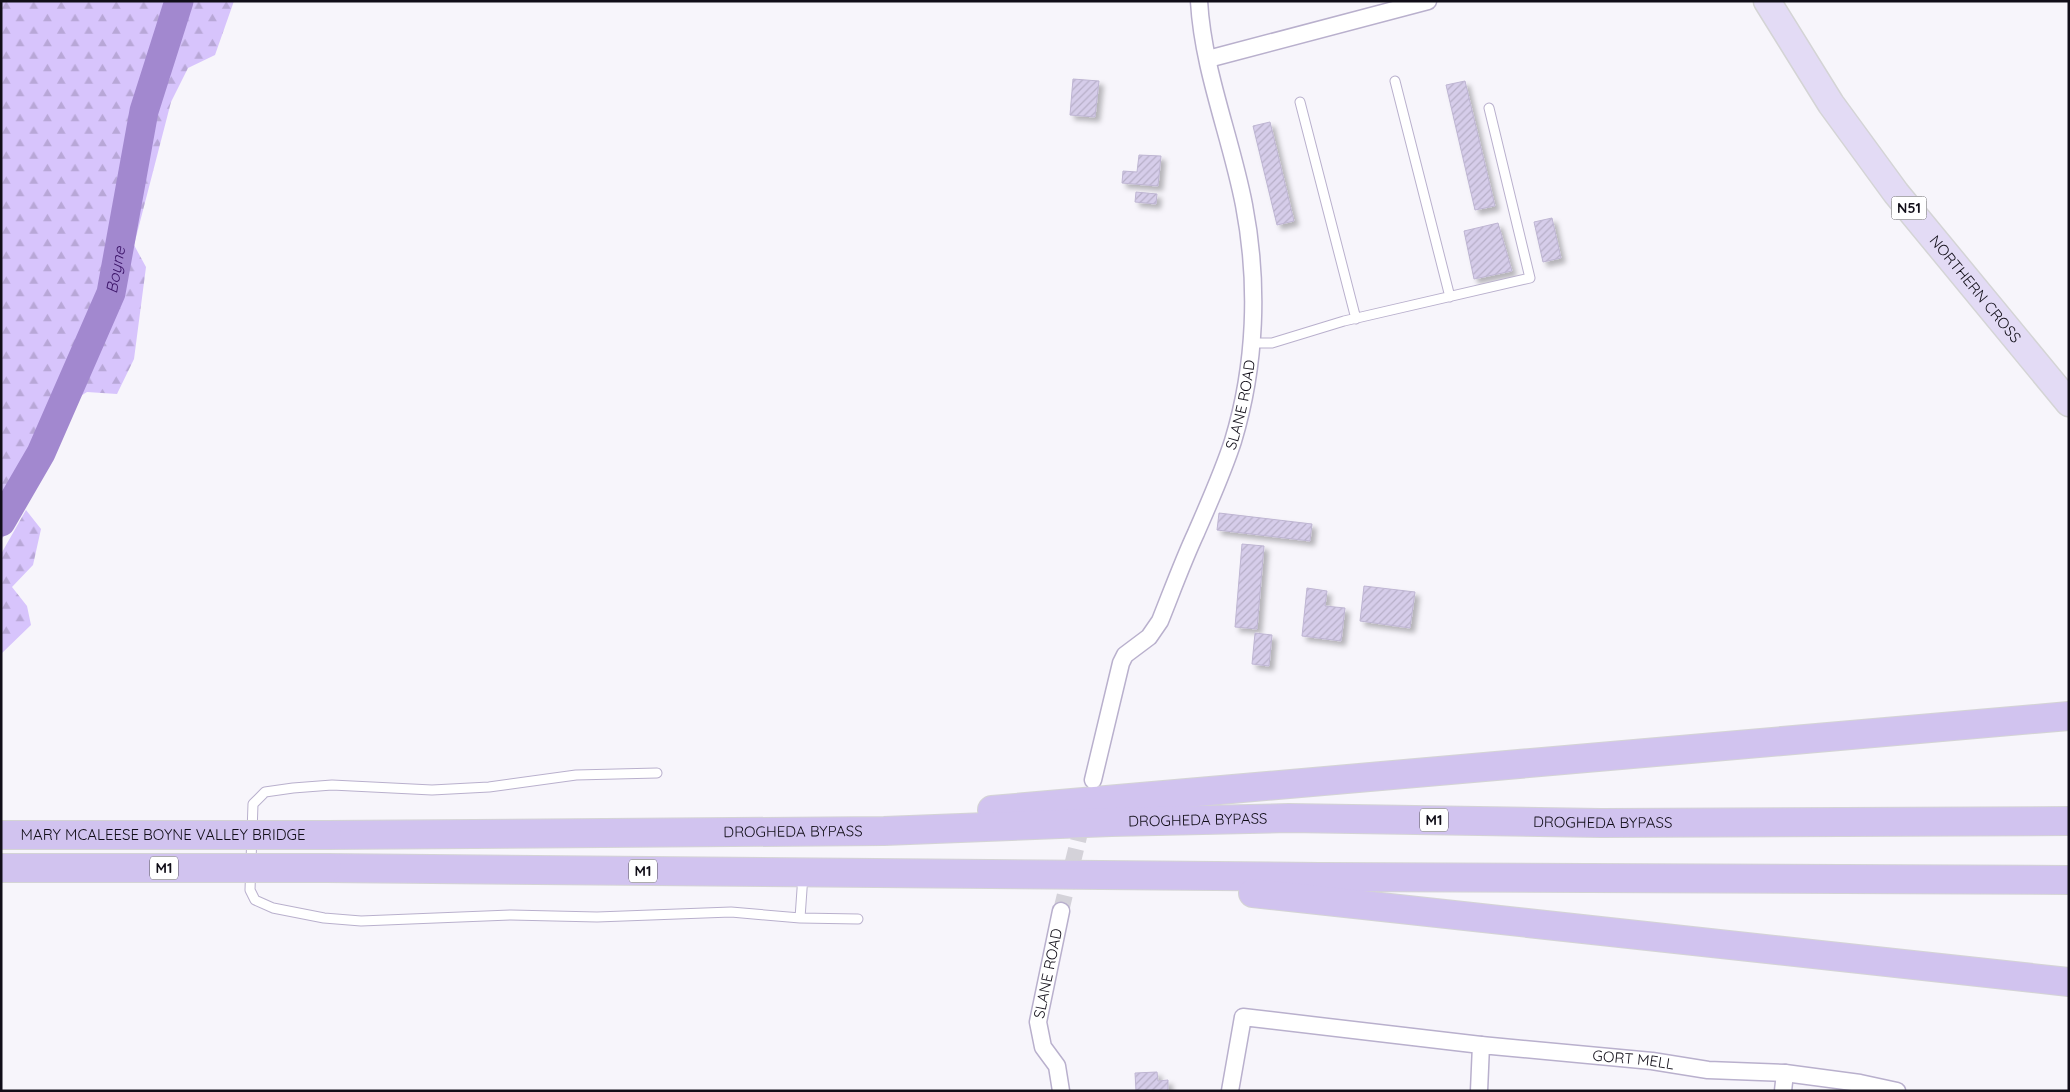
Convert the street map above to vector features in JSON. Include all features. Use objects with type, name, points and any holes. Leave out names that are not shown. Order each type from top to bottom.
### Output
[{"type":"highway","points":[[799,831],[910,816],[2069,716]]},
{"type":"highway","name":"DROGHEDA BYPASS","points":[[327,835],[972,828],[1111,822],[1289,818],[1601,823],[2069,821]]},
{"type":"highway","name":"MARY MCALEESE BOYNE VALLEY BRIDGE","points":[[1,835],[327,835]]},
{"type":"highway","name":"M1","points":[[1,868],[327,868],[1310,877],[2069,880]]},
{"type":"highway","points":[[960,874],[1076,886],[1274,895],[2069,982]]},
{"type":"main road","name":"NORTHERN CROSS","points":[[1767,1],[1831,104],[1896,193],[2069,403]]},
{"type":"street","name":"SLANE ROAD","points":[[1092,780],[1121,663],[1130,650],[1149,637],[1160,620],[1233,442],[1245,395],[1252,343],[1253,300],[1250,254],[1244,206],[1208,59],[1199,1]]},
{"type":"street","points":[[1208,59],[1428,1]]},
{"type":"street","name":"SLANE ROAD","points":[[1061,911],[1038,1022],[1043,1047],[1057,1066],[1061,1091]]},
{"type":"street","name":"GORT MELL","points":[[1230,1091],[1243,1017],[1480,1045],[1652,1062],[1708,1070],[1785,1073],[1860,1083],[1897,1091]]},
{"type":"street","points":[[1479,1091],[1480,1045]]},
{"type":"street","points":[[1783,1091],[1785,1073]]},
{"type":"lane","points":[[1395,81],[1450,296]]},
{"type":"lane","points":[[1300,102],[1356,318]]},
{"type":"lane","points":[[1252,343],[1272,343],[1356,318],[1530,278],[1489,108]]},
{"type":"lane","points":[[657,773],[576,775],[489,787],[432,790],[332,785],[265,792],[253,804],[250,890],[255,900],[272,908],[324,918],[361,921],[511,915],[597,916],[732,912],[800,918],[858,919]]},
{"type":"lane","points":[[800,918],[803,872]]},
{"type":"green space","points":[[1,1],[234,1],[215,55],[188,68],[171,102],[134,245],[146,267],[134,359],[117,394],[87,392],[43,419],[10,528],[1,540]]},
{"type":"green space","points":[[26,510],[41,529],[33,565],[12,587],[27,606],[31,625],[1,654],[1,554]]},
{"type":"building","points":[[1073,79],[1099,81],[1095,117],[1070,115]]},
{"type":"building","points":[[1465,81],[1495,206],[1475,210],[1446,85]]},
{"type":"building","points":[[1270,122],[1294,221],[1277,225],[1253,126]]},
{"type":"building","points":[[1139,155],[1161,156],[1158,186],[1122,183],[1123,171],[1137,172]]},
{"type":"building","points":[[1136,192],[1157,194],[1156,204],[1135,202]]},
{"type":"building","points":[[1552,218],[1561,258],[1543,262],[1534,222]]},
{"type":"building","points":[[1498,223],[1512,271],[1474,279],[1464,231]]},
{"type":"building","points":[[1219,513],[1312,524],[1310,541],[1217,530]]},
{"type":"building","points":[[1242,544],[1264,546],[1257,629],[1235,627]]},
{"type":"building","points":[[1364,586],[1415,592],[1410,628],[1360,621]]},
{"type":"building","points":[[1307,588],[1327,591],[1325,606],[1345,608],[1341,641],[1302,636]]},
{"type":"building","points":[[1255,633],[1272,635],[1269,666],[1252,664]]},
{"type":"building","points":[[1157,1072],[1158,1081],[1168,1080],[1168,1091],[1136,1091],[1135,1073]]},
{"type":"waterway","name":"Boyne","points":[[1,522],[41,453],[111,293],[144,111],[179,1]]},
{"type":"tunnel","points":[[1061,911],[1084,816]]}]
